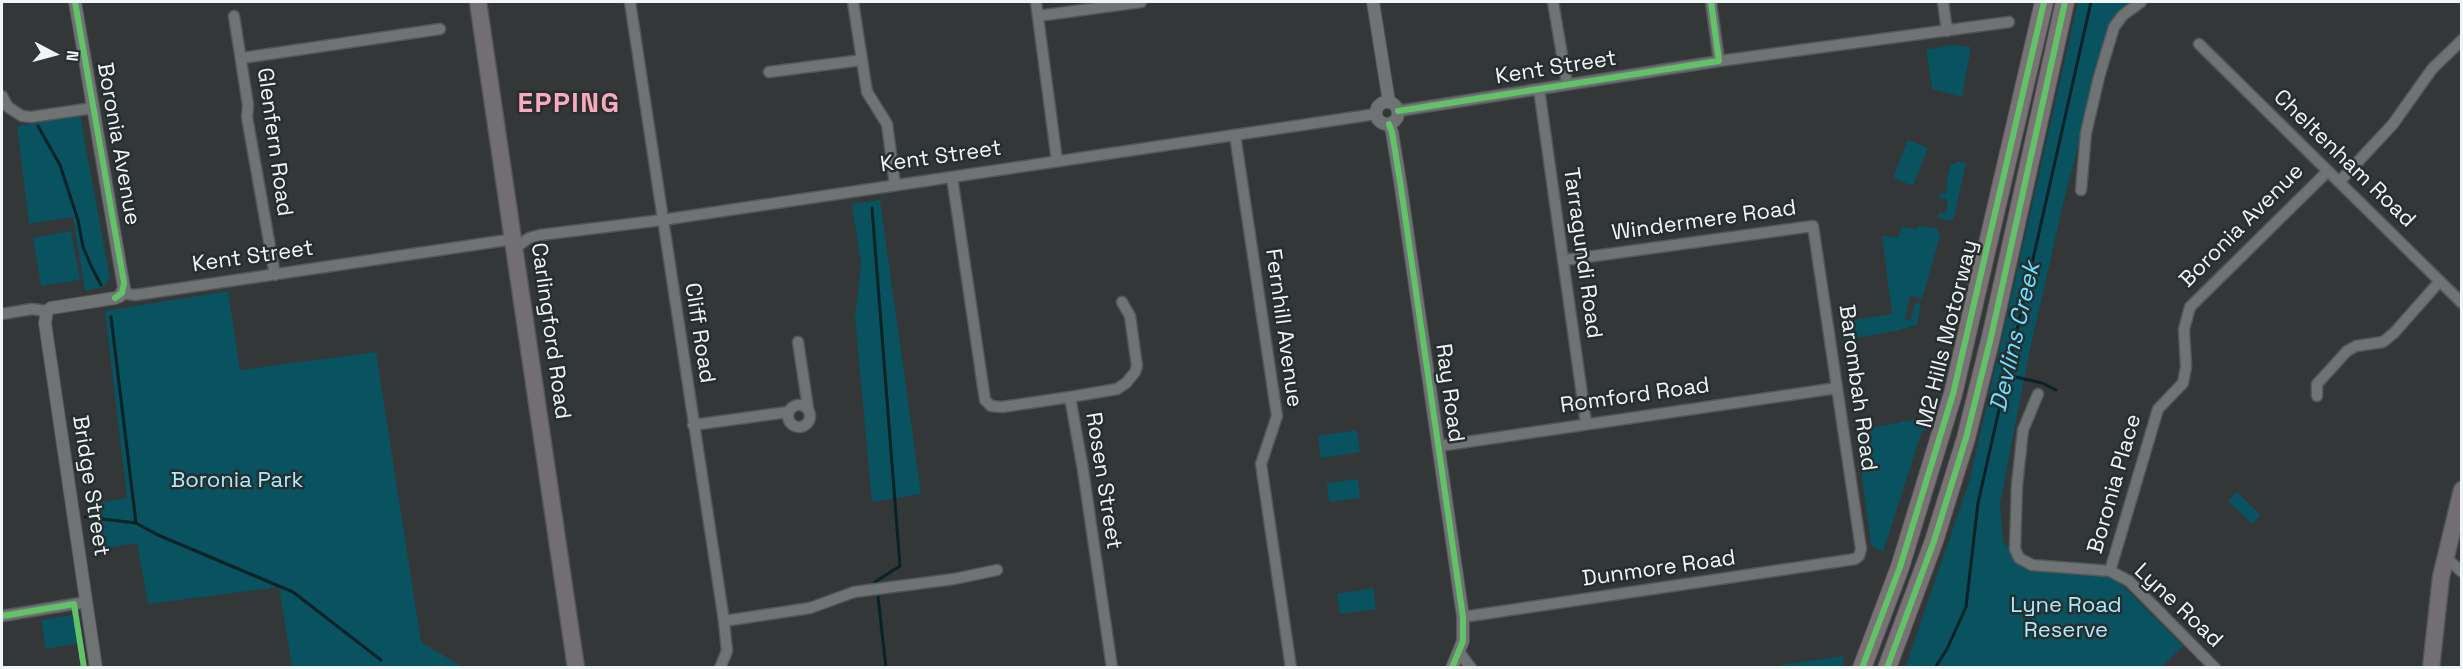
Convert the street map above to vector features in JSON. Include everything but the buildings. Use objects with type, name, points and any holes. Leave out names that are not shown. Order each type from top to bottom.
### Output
[{"type":"highway","name":"M2 Hills Motorway","points":[[1862,668],[1900,567],[1950,404],[2044,2]]},
{"type":"highway","name":"M2 Hills Motorway","points":[[1887,668],[1934,541],[1971,420],[1994,326],[2065,2]]},
{"type":"main road","name":"Carlingford Road","points":[[478,2],[576,668]]},
{"type":"main road","points":[[2431,668],[2438,597],[2445,556],[2462,490]]},
{"type":"street","name":"Boronia Avenue","points":[[75,2],[124,283],[123,293]]},
{"type":"street","name":"Cliff Road","points":[[630,2],[724,621],[727,651],[720,668]]},
{"type":"street","points":[[853,2],[867,92],[887,124],[895,184]]},
{"type":"street","points":[[1036,2],[1057,161]]},
{"type":"street","points":[[1038,16],[1141,2]]},
{"type":"street","points":[[1374,2],[1394,107],[1395,121],[1389,124],[1379,120],[1376,114],[1380,105],[1394,107]]},
{"type":"street","points":[[1553,2],[1567,84]]},
{"type":"street","points":[[1711,2],[1719,61]]},
{"type":"street","points":[[1943,2],[1947,31]]},
{"type":"street","points":[[2081,190],[2086,133],[2114,27],[2123,15],[2141,2]]},
{"type":"street","name":"Glenfern Road","points":[[234,16],[242,58],[248,105],[247,117],[274,275]]},
{"type":"street","name":"Kent Street","points":[[1394,107],[1539,89],[1719,61],[2010,22]]},
{"type":"street","points":[[242,58],[440,29]]},
{"type":"street","name":"Boronia Avenue","points":[[2340,181],[2392,123],[2432,69],[2462,40]]},
{"type":"street","name":"Cheltenham Road","points":[[2199,44],[2462,303]]},
{"type":"street","points":[[769,72],[862,60]]},
{"type":"street","name":"Tarragundi Road","points":[[1539,89],[1565,260],[1586,423]]},
{"type":"street","points":[[2,96],[8,107],[21,116],[31,117],[93,108]]},
{"type":"street","name":"Kent Street","points":[[2,314],[32,309],[47,311],[58,306],[115,298],[123,293],[135,295],[514,244],[540,236],[1376,114]]},
{"type":"street","name":"Ray Road","points":[[1389,124],[1399,171],[1463,617],[1464,634],[1452,668]]},
{"type":"street","name":"Fernhill Avenue","points":[[1235,135],[1277,416],[1261,464],[1291,668]]},
{"type":"street","name":"Boronia Avenue","points":[[2158,409],[2184,383],[2186,367],[2184,328],[2190,308],[2328,171]]},
{"type":"street","name":"Rosen Street","points":[[952,177],[985,400],[991,406],[1002,407],[1070,397],[1112,668]]},
{"type":"street","name":"Windermere Road","points":[[1565,260],[1813,226]]},
{"type":"street","name":"Barombah Road","points":[[1813,226],[1861,549],[1859,556]]},
{"type":"street","points":[[2317,396],[2317,384],[2347,351],[2356,346],[2383,342],[2394,333],[2440,281]]},
{"type":"street","points":[[1070,397],[1117,388],[1126,383],[1135,372],[1137,366],[1130,316],[1122,302]]},
{"type":"street","name":"Bridge Street","points":[[47,311],[45,323],[80,603],[96,668]]},
{"type":"street","points":[[798,342],[808,408],[809,420],[801,427],[791,424],[787,417],[791,407],[798,404],[808,408]]},
{"type":"street","name":"Romford Road","points":[[1439,446],[1837,387]]},
{"type":"street","name":"Lyne Road","points":[[2038,394],[2023,430],[2017,485],[2015,549],[2019,558],[2032,565],[2110,571],[2129,581],[2215,668]]},
{"type":"street","name":"Boronia Place","points":[[2110,571],[2158,409]]},
{"type":"street","points":[[693,425],[788,412]]},
{"type":"street","name":"Dunmore Road","points":[[1463,617],[1856,560],[1859,556]]},
{"type":"street","points":[[2445,556],[2462,572]]},
{"type":"street","points":[[724,621],[810,608],[854,592],[954,579],[997,570]]},
{"type":"street","points":[[2,616],[80,603]]},
{"type":"street","points":[[1459,652],[1471,668]]},
{"type":"green space","name":"Lyne Road Reserve","points":[[2078,2],[2135,2],[2111,22],[2064,200],[2029,354],[2000,504],[2003,542],[2022,559],[2115,578],[2183,646],[2162,667],[1905,668],[1970,479]]},
{"type":"green space","points":[[1952,45],[1971,47],[1962,97],[1932,89],[1926,50]]},
{"type":"green space","points":[[80,116],[110,278],[103,287],[85,291],[73,217],[29,224],[17,126]]},
{"type":"green space","points":[[1908,140],[1928,148],[1913,186],[1893,178]]},
{"type":"green space","points":[[1957,161],[1966,163],[1953,221],[1938,218],[1939,213],[1946,213],[1948,200],[1939,198],[1940,193],[1946,194],[1951,164],[1956,164]]},
{"type":"green space","points":[[880,200],[921,494],[872,502],[855,318],[861,265],[852,204]]},
{"type":"green space","points":[[1918,226],[1937,228],[1940,236],[1922,299],[1910,296],[1905,319],[1910,321],[1915,303],[1921,304],[1917,325],[1844,340],[1841,322],[1892,314],[1882,235],[1898,238],[1902,227],[1917,229]]},
{"type":"green space","points":[[71,231],[80,280],[41,286],[33,238]]},
{"type":"green space","name":"Boronia Park","points":[[228,291],[240,370],[376,352],[421,642],[462,667],[292,667],[279,587],[148,604],[137,543],[95,550],[91,504],[127,498],[105,311]]},
{"type":"green space","points":[[1932,416],[1921,434],[1883,552],[1871,545],[1856,431]]},
{"type":"green space","points":[[1357,430],[1360,452],[1321,458],[1318,436]]},
{"type":"green space","points":[[1358,479],[1360,498],[1329,502],[1327,483]]},
{"type":"green space","points":[[2237,492],[2261,515],[2252,524],[2228,501]]},
{"type":"green space","points":[[1373,588],[1376,609],[1340,614],[1337,594]]},
{"type":"green space","points":[[72,615],[78,643],[46,649],[41,620]]},
{"type":"green space","points":[[1844,656],[1842,667],[1781,668],[1781,665]]},
{"type":"waterway","name":"Devlins Creek","points":[[1935,668],[1947,649],[1966,607],[1978,503],[2091,2]]},
{"type":"waterway","points":[[38,126],[60,165],[78,220],[83,247],[101,285]]},
{"type":"waterway","points":[[872,208],[900,566],[875,582]]},
{"type":"waterway","points":[[111,317],[136,523],[158,535],[293,592],[381,660]]},
{"type":"waterway","points":[[2007,375],[2042,383],[2056,390]]},
{"type":"waterway","points":[[85,517],[136,523]]},
{"type":"waterway","points":[[878,597],[886,668]]},
{"type":"cycle path","points":[[75,2],[124,283],[122,293],[115,298]]},
{"type":"cycle path","points":[[1398,111],[1719,61],[1711,2]]},
{"type":"cycle path","points":[[1862,668],[1900,567],[1953,394],[2044,2]]},
{"type":"cycle path","points":[[1887,668],[1934,541],[1966,438],[1991,337],[2065,2]]},
{"type":"cycle path","points":[[1389,124],[1400,181],[1463,617],[1463,641],[1452,668]]},
{"type":"cycle path","points":[[2,616],[74,604],[84,668]]},
{"type":"district","name":"EPPING","points":[[569,104]]}]
